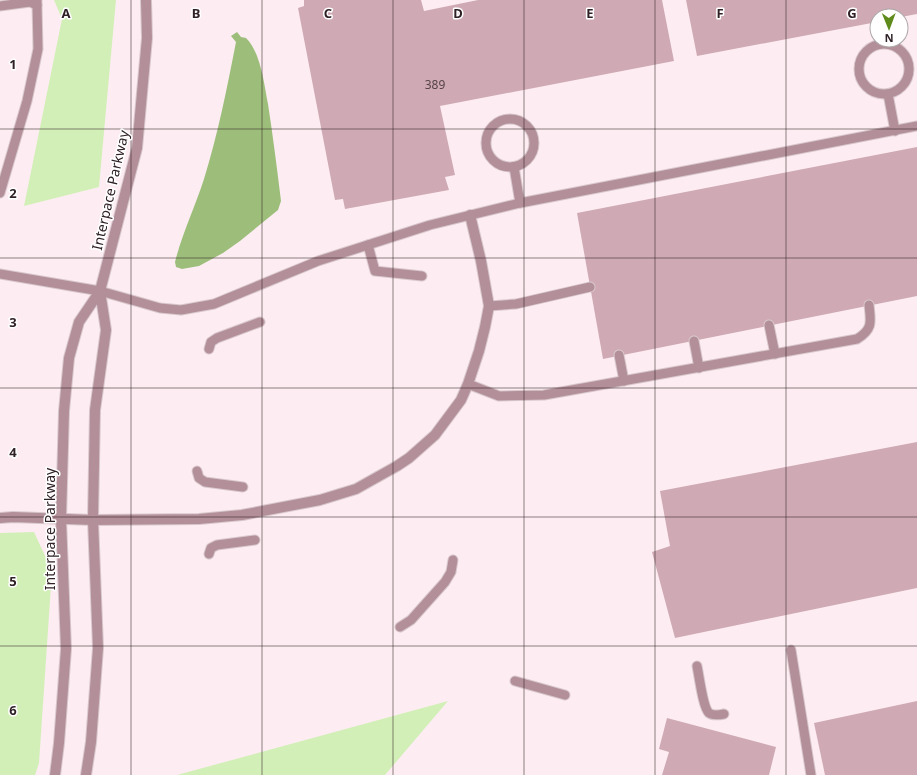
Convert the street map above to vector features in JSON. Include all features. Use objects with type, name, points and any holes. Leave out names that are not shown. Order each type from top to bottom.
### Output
[{"type":"street","name":"Interpace Parkway","points":[[55,775],[59,743],[66,649],[61,519],[64,411],[69,358],[79,322],[100,291],[136,148],[147,38],[146,0]]},
{"type":"street","points":[[0,518],[199,520],[242,515],[320,500],[356,489],[383,475],[409,458],[435,435],[461,400],[468,384],[485,327],[488,306],[481,262],[470,215]]},
{"type":"street","name":"Interpace Parkway","points":[[86,775],[91,742],[98,648],[93,520],[95,410],[106,330],[100,291]]},
{"type":"lane","points":[[0,6],[37,2],[38,49],[27,101],[0,193]]},
{"type":"lane","points":[[885,44],[900,50],[905,56],[909,72],[907,80],[899,89],[888,94],[880,94],[872,91],[863,83],[859,71],[863,56],[869,49],[885,44]]},
{"type":"lane","points":[[888,94],[895,131]]},
{"type":"lane","points":[[504,119],[520,121],[531,131],[534,138],[532,154],[528,160],[521,165],[514,167],[506,168],[499,165],[488,155],[485,148],[487,133],[497,122],[504,119]]},
{"type":"lane","points":[[0,274],[100,291],[160,308],[181,310],[214,304],[318,261],[430,225],[520,203],[917,126]]},
{"type":"lane","points":[[514,167],[520,203]]},
{"type":"lane","points":[[368,245],[375,271],[422,276]]},
{"type":"lane","points":[[488,306],[516,304],[590,287]]},
{"type":"lane","points":[[468,384],[499,396],[544,395],[858,340],[864,335],[871,322],[869,305]]},
{"type":"lane","points":[[209,349],[211,342],[217,338],[260,322]]},
{"type":"lane","points":[[769,325],[775,354]]},
{"type":"lane","points":[[694,341],[699,368]]},
{"type":"lane","points":[[619,356],[624,381]]},
{"type":"lane","points":[[197,471],[199,478],[205,482],[243,487]]},
{"type":"lane","points":[[209,554],[211,548],[217,545],[255,540]]},
{"type":"lane","points":[[400,627],[410,620],[445,582],[451,572],[453,560]]},
{"type":"lane","points":[[791,650],[811,775]]},
{"type":"lane","points":[[698,666],[705,707],[709,713],[716,715],[724,714]]},
{"type":"lane","points":[[515,681],[565,695]]},
{"type":"shaded area","points":[[54,0],[116,0],[99,187],[24,206],[62,19]]},
{"type":"shaded area","points":[[237,32],[241,37],[246,38],[251,44],[261,69],[270,116],[281,201],[278,210],[223,253],[199,266],[182,269],[176,267],[175,262],[181,241],[204,179],[214,145],[236,42],[231,36]]},
{"type":"shaded area","points":[[34,532],[52,571],[39,763],[35,775],[0,775],[0,533]]},
{"type":"shaded area","points":[[448,701],[385,775],[177,775]]},
{"type":"building","points":[[304,0],[421,0],[424,11],[478,0],[662,0],[674,61],[440,106],[455,175],[445,177],[449,190],[345,209],[343,199],[335,200],[298,8],[304,6]]},
{"type":"building","points":[[686,0],[917,0],[917,14],[909,16],[909,8],[869,8],[869,24],[697,56]]},
{"type":"building","points":[[917,147],[917,296],[603,359],[577,213]]},
{"type":"building","points":[[917,442],[917,588],[675,638],[652,552],[670,546],[660,491]]},
{"type":"building","points":[[917,701],[917,775],[825,775],[814,723]]},
{"type":"building","points":[[667,718],[776,747],[769,775],[662,775],[669,752],[659,749]]}]
